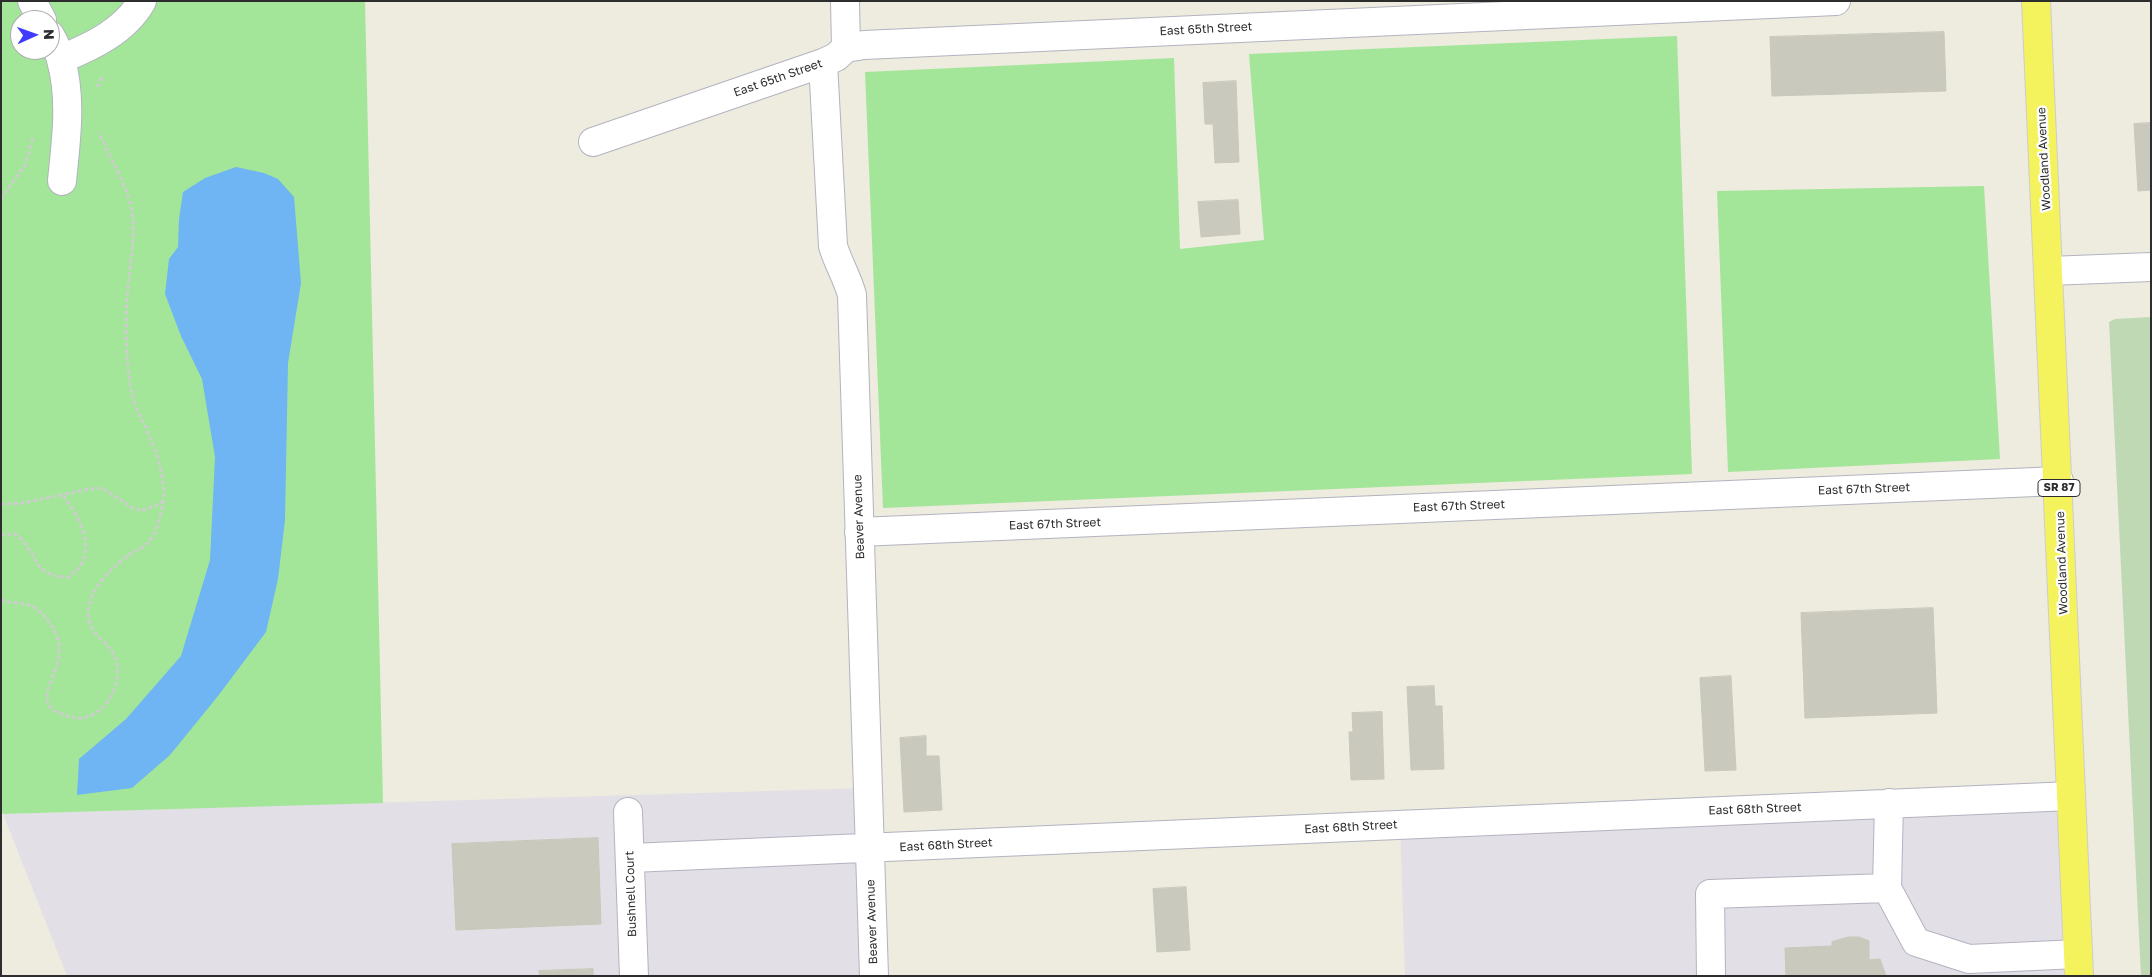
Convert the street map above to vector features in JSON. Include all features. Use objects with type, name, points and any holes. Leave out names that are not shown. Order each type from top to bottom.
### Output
[{"type":"main road","name":"Woodland Avenue","points":[[2036,1],[2059,481],[2079,965]]},
{"type":"street","points":[[62,181],[67,132],[66,92],[61,59],[76,53],[115,31],[134,14],[142,1]]},
{"type":"street","points":[[845,1],[846,48]]},
{"type":"street","name":"East 65th Street","points":[[593,142],[823,63],[836,57],[846,48],[885,44],[1836,1]]},
{"type":"street","name":"Beaver Avenue","points":[[823,63],[833,246],[836,258],[847,277],[852,295],[874,976]]},
{"type":"street","points":[[2049,271],[2151,267]]},
{"type":"street","name":"East 67th Street","points":[[860,532],[2059,481]]},
{"type":"street","name":"East 68th Street","points":[[631,858],[2071,796]]},
{"type":"street","points":[[1889,803],[1887,888],[1916,942],[1969,959],[2079,965]]},
{"type":"street","name":"Bushnell Court","points":[[628,812],[634,976]]},
{"type":"street","points":[[1711,976],[1710,894],[1887,888]]},
{"type":"path","points":[[96,96],[97,87],[104,73]]},
{"type":"path","points":[[1,600],[24,604],[38,610],[53,628],[58,638],[58,661],[47,694],[49,706],[55,711],[68,716],[81,718],[93,714],[106,704],[114,693],[116,676],[115,657],[90,626],[88,614],[90,603],[110,570],[130,554],[147,545],[153,537],[163,502],[164,489],[160,464],[133,398],[129,371],[127,301],[132,244],[132,214],[123,180],[98,130]]},
{"type":"path","points":[[1,504],[23,503],[102,488],[133,508],[142,510],[163,502]]},
{"type":"path","points":[[1,535],[15,534],[25,541],[43,570],[50,576],[69,577],[81,565],[84,554],[84,534],[76,514],[63,496]]},
{"type":"shaded area","points":[[868,788],[874,976],[67,976],[3,814]]},
{"type":"shaded area","points":[[2071,796],[2079,976],[1405,976],[1400,824]]},
{"type":"green space","points":[[1,1],[365,1],[383,803],[3,814],[1,810]]},
{"type":"green space","points":[[1677,36],[1692,474],[883,508],[865,72],[1174,58],[1180,249],[1264,240],[1249,54]]},
{"type":"green space","points":[[1984,186],[2000,459],[1728,472],[1717,191]]},
{"type":"green space","points":[[2151,317],[2151,976],[2141,976],[2109,322],[2115,319]]},
{"type":"water","points":[[236,167],[264,173],[278,179],[294,197],[301,283],[288,363],[285,520],[278,579],[266,632],[218,696],[170,755],[132,788],[77,795],[79,759],[126,719],[181,656],[210,560],[215,457],[202,379],[181,336],[165,294],[169,259],[178,247],[179,219],[183,192],[205,178]]},
{"type":"building","points":[[1944,32],[1946,91],[1772,96],[1770,37]]},
{"type":"building","points":[[1236,81],[1239,162],[1215,163],[1213,124],[1205,124],[1203,83]]},
{"type":"building","points":[[2151,123],[2151,190],[2138,191],[2134,124]]},
{"type":"building","points":[[1238,200],[1240,234],[1201,237],[1198,202]]},
{"type":"building","points":[[1933,608],[1937,713],[1805,718],[1801,613]]},
{"type":"building","points":[[1731,676],[1736,770],[1705,771],[1700,678]]},
{"type":"building","points":[[1434,686],[1435,706],[1442,706],[1444,769],[1411,770],[1407,687]]},
{"type":"building","points":[[1382,712],[1384,779],[1351,780],[1349,732],[1353,732],[1352,713]]},
{"type":"building","points":[[926,736],[926,756],[939,756],[942,810],[904,812],[900,738]]},
{"type":"building","points":[[598,838],[601,924],[456,930],[452,844]]},
{"type":"building","points":[[1186,887],[1190,950],[1157,952],[1153,889]]},
{"type":"building","points":[[1849,937],[1859,937],[1869,941],[1869,960],[1880,959],[1886,976],[1786,976],[1785,948],[1832,946],[1832,942]]},
{"type":"building","points":[[593,969],[593,976],[540,976],[539,971]]}]
